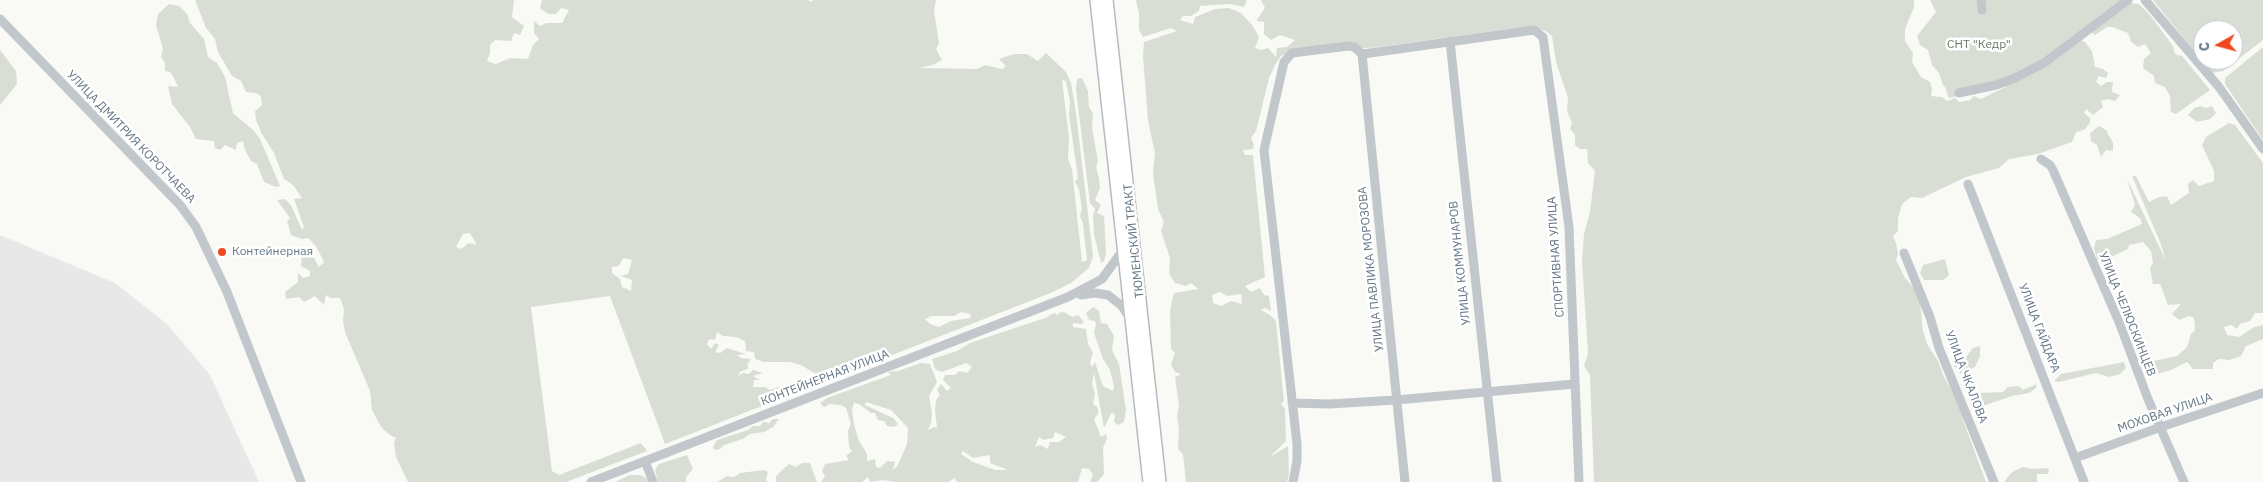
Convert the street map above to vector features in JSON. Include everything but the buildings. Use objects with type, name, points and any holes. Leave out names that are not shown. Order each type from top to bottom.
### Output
[{"type":"main road","name":"ТЮМЕНСКИЙ ТРАКТ","points":[[1096,0],[1148,482]]},
{"type":"main road","name":"ТЮМЕНСКИЙ ТРАКТ","points":[[1107,0],[1160,482]]},
{"type":"street","points":[[2145,0],[2220,87],[2263,149]]},
{"type":"street","points":[[1959,93],[1996,85],[2044,63],[2127,1]]},
{"type":"street","name":"УЛИЦА ДМИТРИЯ КОРОТЧАЕВА","points":[[0,19],[180,205],[196,226],[227,292],[301,482]]},
{"type":"street","name":"СПОРТИВНАЯ УЛИЦА","points":[[1450,41],[1523,30],[1534,30],[1543,37],[1569,227],[1579,482]]},
{"type":"street","points":[[1293,482],[1297,461],[1292,403],[1264,150],[1281,72],[1288,56],[1292,53],[1348,46],[1354,47],[1362,54],[1450,41]]},
{"type":"street","name":"УЛИЦА КОММУНАРОВ","points":[[1450,41],[1497,482]]},
{"type":"street","name":"УЛИЦА ПАВЛИКА МОРОЗОВА","points":[[1362,54],[1405,482]]},
{"type":"street","name":"УЛИЦА ЧЕЛЮСКИНЦЕВ","points":[[2041,160],[2050,165],[2053,170],[2119,322],[2148,399],[2184,482]]},
{"type":"street","name":"УЛИЦА ГАЙДАРА","points":[[1968,184],[2084,482]]},
{"type":"street","name":"КОНТЕЙНЕРНАЯ УЛИЦА","points":[[591,482],[1068,297],[1102,279],[1115,264],[1123,250]]},
{"type":"street","name":"УЛИЦА ЧКАЛОВА","points":[[1904,253],[1930,317],[1939,348],[1994,482]]},
{"type":"street","name":"КОНТЕЙНЕРНАЯ УЛИЦА","points":[[1068,297],[1090,293],[1108,295],[1122,306],[1131,320]]},
{"type":"street","points":[[1292,403],[1329,404],[1396,400],[1575,384]]},
{"type":"street","name":"МОХОВАЯ УЛИЦА","points":[[2076,458],[2263,393]]},
{"type":"street","points":[[645,461],[653,482]]},
{"type":"shaded area","points":[[0,235],[115,283],[167,324],[210,375],[259,482],[0,482]]},
{"type":"green space","points":[[195,0],[514,0],[512,17],[524,26],[520,35],[514,33],[511,41],[495,40],[490,45],[487,61],[496,64],[510,58],[528,59],[533,45],[539,39],[534,33],[534,21],[540,26],[546,23],[562,23],[569,10],[561,8],[556,14],[548,14],[540,8],[542,0],[808,0],[811,2],[813,0],[936,0],[934,11],[939,43],[936,49],[942,60],[933,65],[920,68],[977,69],[985,65],[1002,69],[1006,66],[999,59],[1014,54],[1027,54],[1038,61],[1046,53],[1066,72],[1071,83],[1076,113],[1093,256],[1089,268],[1071,283],[1053,292],[665,444],[610,296],[531,307],[552,471],[559,475],[641,443],[647,451],[566,482],[408,482],[396,457],[394,443],[396,438],[381,427],[372,410],[370,391],[345,332],[343,321],[344,309],[340,298],[331,298],[326,295],[324,305],[315,296],[304,302],[299,297],[286,299],[285,292],[298,282],[298,273],[303,278],[310,276],[310,271],[301,266],[302,255],[310,251],[319,267],[324,262],[316,246],[308,238],[302,239],[291,235],[287,221],[290,218],[277,200],[285,199],[291,205],[302,230],[304,227],[294,199],[302,198],[293,185],[284,179],[274,153],[256,120],[255,111],[262,105],[261,96],[256,93],[246,92],[241,81],[232,76],[218,52],[215,39],[206,28]],"holes":[[[1062,80],[1066,81],[1070,102],[1069,115],[1078,178],[1075,182],[1079,189],[1082,209],[1080,216],[1083,224],[1087,260],[1082,262],[1072,169],[1068,159],[1069,138]],[[470,233],[477,245],[469,243],[461,249],[456,247],[463,234]],[[623,258],[632,260],[628,274],[621,276],[632,280],[631,291],[622,287],[620,279],[612,273],[612,267],[619,266]],[[961,312],[971,314],[970,318],[951,321],[939,327],[930,324],[925,319],[932,316],[954,316]],[[717,332],[723,336],[736,337],[745,341],[746,351],[754,352],[755,359],[764,362],[790,362],[801,365],[821,377],[789,390],[779,387],[770,390],[765,387],[753,387],[754,380],[760,380],[753,376],[763,373],[753,370],[749,374],[743,373],[738,376],[740,372],[749,368],[747,365],[751,359],[741,358],[737,355],[746,354],[727,348],[720,353],[715,352],[719,345],[715,343],[711,349],[707,344],[709,339],[715,340]]]},
{"type":"green space","name":"СНТ \"Кедр\"","points":[[1136,0],[1247,0],[1244,7],[1229,4],[1200,6],[1199,11],[1191,16],[1183,16],[1180,20],[1193,24],[1195,17],[1215,9],[1229,8],[1241,13],[1253,26],[1259,37],[1255,48],[1261,50],[1268,48],[1276,57],[1277,48],[1287,47],[1295,40],[1280,35],[1271,40],[1264,34],[1264,22],[1256,21],[1265,8],[1261,0],[1914,0],[1914,7],[1905,29],[1905,41],[1913,53],[1912,62],[1921,77],[1930,82],[1931,96],[1942,97],[1947,101],[1955,98],[1959,102],[1970,100],[1974,96],[1981,99],[2007,86],[1949,98],[1939,73],[1932,65],[1928,50],[1920,45],[1917,36],[1936,12],[1930,0],[2131,0],[2130,3],[2139,4],[2150,15],[2173,46],[2175,54],[2182,56],[2210,90],[2176,114],[2171,112],[2170,96],[2165,87],[2155,83],[2154,76],[2143,68],[2144,59],[2151,53],[2145,44],[2138,47],[2131,42],[2128,33],[2112,27],[2107,27],[2095,35],[2092,33],[2101,24],[2079,41],[2084,41],[2092,51],[2095,67],[2103,69],[2108,73],[2106,78],[2099,76],[2096,82],[2101,86],[2107,82],[2113,82],[2112,92],[2120,95],[2115,101],[2108,99],[2101,101],[2103,107],[2093,115],[2086,109],[2084,113],[2090,118],[2090,123],[2084,130],[2076,132],[2072,142],[2038,154],[2009,159],[1999,168],[1966,177],[1922,198],[1911,197],[1902,204],[1898,218],[1898,231],[1893,236],[1898,254],[1896,260],[1905,278],[1914,288],[1920,302],[1923,331],[1927,344],[1938,361],[1944,377],[1961,407],[1963,420],[1986,482],[1594,482],[1590,375],[1584,366],[1588,353],[1582,262],[1584,234],[1590,212],[1595,171],[1588,163],[1587,149],[1580,149],[1575,145],[1575,135],[1570,129],[1572,123],[1567,111],[1568,98],[1556,62],[1552,36],[1546,31],[1535,28],[1516,28],[1370,48],[1292,51],[1281,56],[1276,63],[1269,78],[1256,131],[1251,138],[1254,145],[1253,149],[1243,150],[1245,155],[1253,155],[1265,277],[1245,286],[1251,292],[1260,288],[1264,295],[1269,296],[1271,311],[1265,308],[1261,310],[1276,321],[1284,401],[1281,404],[1285,409],[1286,441],[1270,457],[1288,446],[1289,474],[1287,482],[1186,482],[1183,454],[1178,449],[1179,429],[1177,416],[1179,406],[1175,377],[1181,374],[1175,372],[1171,364],[1175,353],[1171,349],[1170,310],[1174,293],[1198,289],[1191,283],[1186,286],[1175,283],[1169,274],[1170,258],[1161,231],[1164,222],[1158,209],[1153,173],[1155,153],[1148,121],[1143,56],[1144,42],[1177,31],[1171,28],[1143,37],[1139,30],[1139,14]],"holes":[[[1220,292],[1227,296],[1241,294],[1242,304],[1231,301],[1221,306],[1213,303],[1212,295]]]},
{"type":"green space","points":[[2153,0],[2263,0],[2263,40],[2243,56],[2243,20],[2193,20],[2193,49]]},
{"type":"green space","points":[[169,4],[179,6],[187,14],[190,23],[204,39],[208,57],[217,63],[225,77],[233,113],[253,130],[260,139],[280,186],[276,187],[264,182],[257,164],[251,161],[245,150],[243,141],[237,143],[236,150],[225,145],[220,150],[215,148],[214,141],[196,139],[190,127],[172,104],[168,86],[178,87],[170,72],[165,71],[165,63],[161,57],[163,49],[156,25],[158,14]]},
{"type":"green space","points":[[2263,47],[2263,140],[2225,84],[2225,78],[2235,70],[2243,70],[2243,63]]},
{"type":"green space","points":[[0,50],[16,71],[17,84],[0,105]]},
{"type":"green space","points":[[2210,70],[2224,70],[2212,73]]},
{"type":"green space","points":[[1082,78],[1088,91],[1089,107],[1093,113],[1092,128],[1098,161],[1096,167],[1100,188],[1095,200],[1101,205],[1097,213],[1104,216],[1106,253],[1104,261],[1101,263],[1094,234],[1093,216],[1095,209],[1090,203],[1076,90],[1077,79]]},
{"type":"green space","points":[[2201,106],[2206,108],[2212,106],[2216,113],[2210,119],[2197,122],[2188,115],[2194,108]]},
{"type":"green space","points":[[2229,123],[2235,125],[2263,163],[2263,313],[2255,313],[2250,321],[2240,324],[2237,329],[2231,325],[2224,327],[2227,335],[2239,337],[2254,327],[2263,325],[2263,339],[2246,346],[2241,356],[2229,360],[2219,359],[2213,363],[2213,369],[2193,369],[2187,362],[2171,370],[2150,376],[2144,372],[2149,362],[2177,356],[2187,347],[2191,334],[2195,330],[2194,318],[2189,316],[2179,320],[2172,314],[2181,304],[2168,305],[2160,284],[2153,284],[2150,268],[2153,263],[2151,251],[2143,242],[2129,245],[2128,249],[2109,258],[2097,260],[2094,248],[2096,240],[2107,239],[2142,224],[2140,218],[2131,212],[2135,205],[2127,179],[2166,261],[2132,176],[2136,176],[2149,202],[2159,197],[2167,196],[2171,205],[2189,193],[2188,184],[2193,180],[2199,186],[2214,181],[2214,171],[2202,145],[2206,137]]},
{"type":"green space","points":[[2099,126],[2106,130],[2113,143],[2113,151],[2106,150],[2101,157],[2097,145],[2091,141],[2090,133]]},
{"type":"green space","points":[[1945,259],[1949,275],[1943,280],[1924,280],[1920,273],[1923,265]]},
{"type":"green space","points":[[1093,307],[1099,311],[1101,323],[1107,324],[1114,336],[1112,350],[1119,364],[1126,410],[1124,422],[1118,425],[1114,422],[1115,415],[1112,412],[1104,428],[1094,373],[1092,384],[1095,394],[1093,404],[1098,408],[1098,414],[1094,419],[1101,437],[1106,434],[1107,438],[1103,448],[1104,474],[1097,482],[1090,482],[1093,475],[1089,469],[1082,468],[1078,482],[957,482],[955,478],[948,482],[895,482],[883,480],[870,482],[868,477],[862,482],[821,482],[825,476],[822,471],[825,464],[849,460],[846,456],[852,451],[849,447],[848,431],[851,424],[846,408],[841,405],[830,404],[824,407],[820,403],[827,398],[891,375],[888,372],[898,371],[921,363],[930,364],[937,382],[929,396],[932,413],[928,430],[934,427],[937,428],[935,410],[936,400],[940,395],[937,390],[941,384],[947,391],[951,388],[943,380],[945,375],[955,375],[959,371],[967,373],[972,367],[966,363],[942,372],[935,369],[932,359],[957,351],[970,343],[1045,318],[1054,313],[1057,315],[1061,312],[1066,313],[1072,317],[1078,315],[1084,322],[1082,324],[1073,323],[1073,327],[1086,329],[1088,344],[1093,353],[1090,362],[1092,367],[1095,362],[1103,386],[1113,391],[1114,386],[1110,370],[1103,359],[1094,333],[1095,321],[1089,320],[1086,313]],"holes":[[[866,402],[891,410],[908,428],[907,444],[898,465],[893,470],[895,462],[887,461],[880,468],[876,467],[875,459],[867,461],[867,454],[859,441],[854,425],[852,409],[854,403],[859,404],[871,413],[875,413],[878,420],[884,421],[887,426],[894,427],[898,424],[893,418],[865,405]],[[1055,432],[1066,437],[1059,442],[1050,442],[1048,449],[1040,445],[1035,447],[1039,437],[1043,440],[1053,438]],[[963,451],[973,458],[990,455],[990,463],[1008,470],[995,470],[973,462],[961,454]]]},
{"type":"green space","points":[[1980,346],[1980,356],[1975,367],[1961,374],[1954,366],[1956,359],[1966,357],[1973,348]]},
{"type":"green space","points":[[2124,362],[2126,368],[2120,374],[2109,377],[2096,373],[2059,382],[2054,381],[2061,374]]},
{"type":"green space","points":[[2037,384],[2036,388],[2029,393],[2012,396],[1974,409],[1970,405],[1979,393],[2003,392],[2008,387],[2019,386],[2023,390]]},
{"type":"green space","points":[[773,419],[779,419],[773,427],[764,432],[750,434],[743,439],[724,445],[720,449],[715,450],[713,447],[717,440],[748,430],[753,426],[760,426],[763,422],[769,423]]},
{"type":"green space","points":[[687,455],[693,469],[686,477],[686,482],[658,482],[655,470],[659,464]]},
{"type":"green space","points":[[802,463],[810,463],[817,482],[776,482],[776,476],[789,464],[796,467]]},
{"type":"green space","points":[[2023,467],[2033,469],[2049,468],[2048,474],[2037,474],[2037,482],[2004,482],[2012,472]]},
{"type":"green space","points":[[764,470],[768,472],[766,480],[768,482],[717,482],[727,476],[734,477],[740,473]]},
{"type":"green space","points":[[630,475],[641,475],[648,482],[615,482]]},
{"type":"place","name":"Контейнерная","points":[[222,252]]}]
